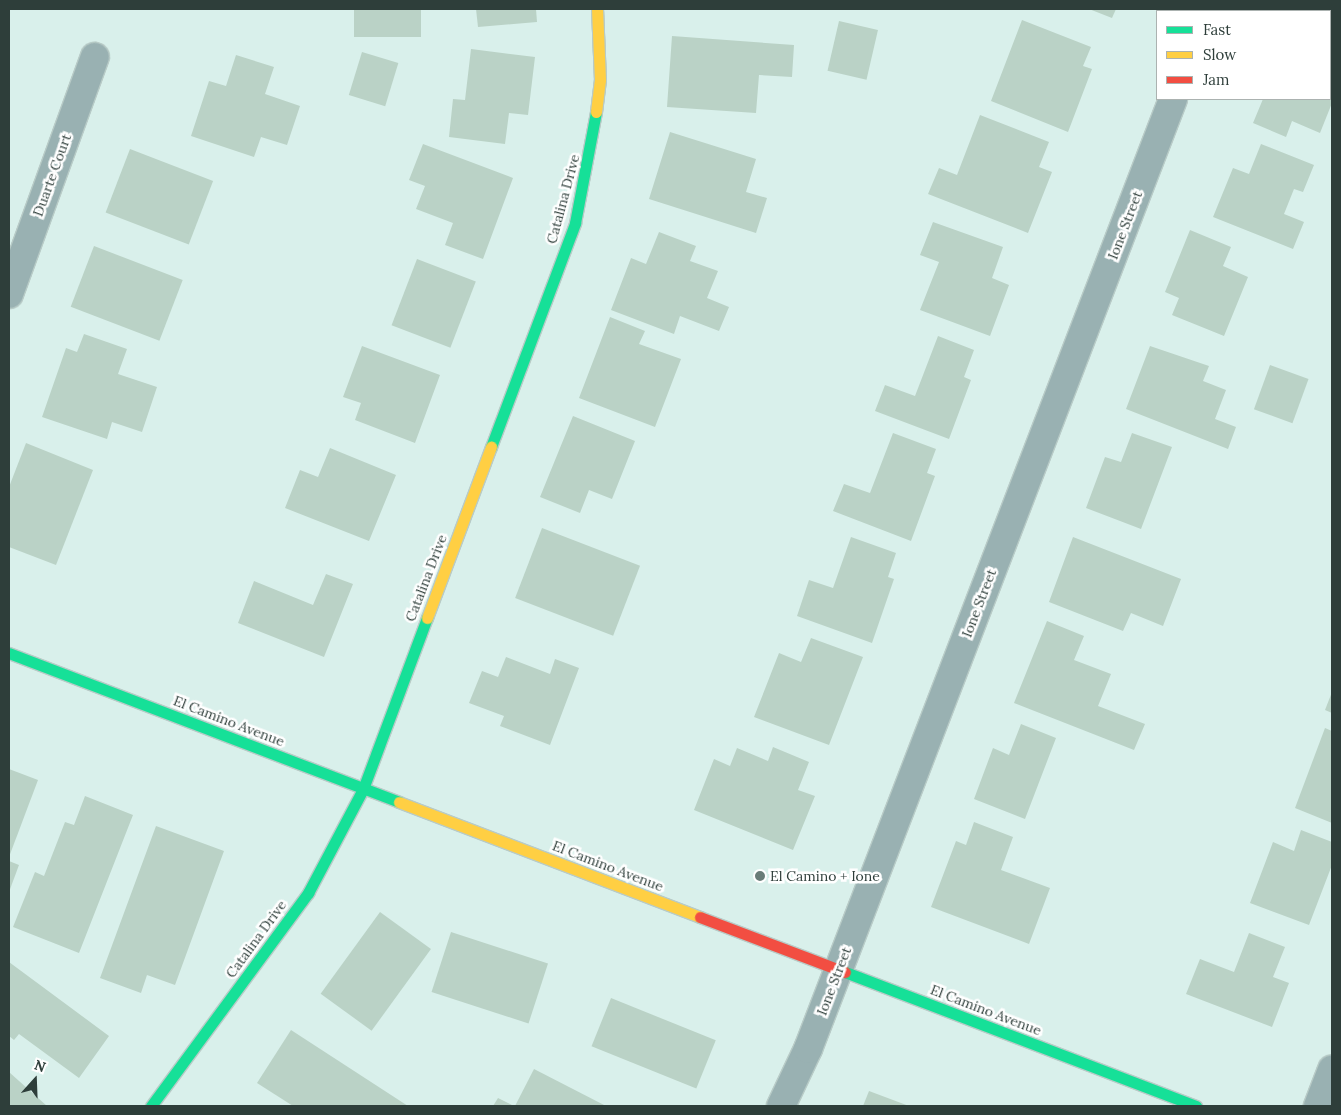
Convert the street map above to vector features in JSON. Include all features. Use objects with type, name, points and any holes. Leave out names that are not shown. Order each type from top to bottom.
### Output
[{"type":"main road","name":"Catalina Drive","points":[[151,1106],[312,887],[363,789],[575,223],[589,166],[600,80],[597,9]]},
{"type":"main road","name":"El Camino Avenue","points":[[9,653],[1196,1106]]},
{"type":"street","name":"Duarte Court","points":[[9,294],[95,57]]},
{"type":"street","name":"Ione Street","points":[[781,1106],[838,970],[1173,100]]},
{"type":"street","points":[[1318,1106],[1332,1070]]},
{"type":"building","points":[[354,9],[421,9],[421,37],[354,37]]},
{"type":"building","points":[[476,9],[536,9],[537,22],[478,27]]},
{"type":"building","points":[[1089,9],[1116,9],[1112,18]]},
{"type":"building","points":[[1296,9],[1332,9],[1332,39],[1331,10]]},
{"type":"building","points":[[1022,20],[1091,47],[1083,66],[1092,69],[1068,132],[991,101]]},
{"type":"building","points":[[839,21],[878,30],[867,80],[828,71]]},
{"type":"building","points":[[672,36],[794,45],[792,77],[759,75],[756,113],[667,107]]},
{"type":"building","points":[[471,49],[535,57],[528,115],[509,113],[505,144],[449,137],[453,99],[465,100]]},
{"type":"building","points":[[362,52],[398,63],[385,106],[349,95]]},
{"type":"building","points":[[236,55],[274,67],[265,94],[300,106],[287,145],[261,137],[254,157],[191,136],[209,81],[226,86]]},
{"type":"building","points":[[1331,78],[1332,103],[1320,133],[1292,121],[1286,137],[1253,123],[1263,100],[1331,100]]},
{"type":"building","points":[[980,115],[1049,142],[1039,167],[1052,172],[1028,233],[928,194],[939,168],[957,175]]},
{"type":"building","points":[[670,132],[756,159],[746,192],[767,198],[756,233],[649,199]]},
{"type":"building","points":[[423,144],[513,178],[483,259],[445,245],[453,223],[416,209],[425,186],[409,180]]},
{"type":"building","points":[[1261,144],[1314,165],[1303,192],[1294,189],[1284,214],[1304,222],[1293,249],[1213,217],[1233,168],[1249,174]]},
{"type":"building","points":[[130,149],[213,181],[189,244],[106,212]]},
{"type":"building","points":[[933,222],[1003,247],[992,278],[1009,285],[990,336],[920,310],[939,262],[920,255]]},
{"type":"building","points":[[1190,230],[1231,247],[1223,266],[1248,277],[1224,336],[1172,315],[1179,298],[1165,292]]},
{"type":"building","points":[[659,232],[696,246],[690,261],[718,271],[707,298],[729,307],[719,331],[680,316],[674,334],[611,310],[631,258],[646,264]]},
{"type":"building","points":[[94,246],[183,280],[159,341],[71,307]]},
{"type":"building","points":[[417,259],[476,282],[450,348],[392,325]]},
{"type":"building","points":[[610,317],[645,331],[639,344],[681,359],[655,427],[579,398]]},
{"type":"building","points":[[84,334],[127,349],[118,374],[157,387],[142,432],[112,422],[107,439],[42,417],[66,348],[77,352]]},
{"type":"building","points":[[938,336],[974,350],[964,377],[971,380],[949,439],[875,411],[885,385],[915,396]]},
{"type":"building","points":[[362,346],[440,375],[415,443],[355,420],[361,403],[343,397]]},
{"type":"building","points":[[1150,346],[1209,366],[1203,381],[1226,390],[1215,419],[1236,427],[1228,449],[1126,409]]},
{"type":"building","points":[[1270,365],[1309,379],[1292,423],[1254,409]]},
{"type":"building","points":[[573,416],[635,441],[612,499],[589,490],[580,513],[540,497]]},
{"type":"building","points":[[893,433],[936,449],[927,473],[935,476],[911,541],[833,511],[844,484],[870,493]]},
{"type":"building","points":[[1132,433],[1172,447],[1141,529],[1086,508],[1105,457],[1121,462]]},
{"type":"building","points":[[26,443],[93,470],[56,565],[9,547],[9,487]]},
{"type":"building","points":[[330,448],[396,475],[369,541],[285,508],[300,470],[318,477]]},
{"type":"building","points":[[542,528],[640,566],[613,636],[515,598]]},
{"type":"building","points":[[851,537],[896,553],[888,577],[894,579],[872,643],[797,616],[809,580],[833,588]]},
{"type":"building","points":[[1073,537],[1181,579],[1163,626],[1131,613],[1123,631],[1049,602]]},
{"type":"building","points":[[326,574],[353,584],[324,657],[238,623],[254,581],[313,605]]},
{"type":"building","points":[[1047,621],[1084,636],[1074,660],[1111,674],[1098,706],[1145,724],[1134,750],[1014,703]]},
{"type":"building","points":[[811,638],[863,657],[829,745],[754,717],[779,653],[801,662]]},
{"type":"building","points":[[506,657],[550,674],[555,659],[579,668],[550,745],[500,726],[504,716],[469,703],[482,671],[498,677]]},
{"type":"building","points":[[1332,692],[1332,713],[1325,710]]},
{"type":"building","points":[[1021,724],[1056,738],[1025,819],[974,799],[993,748],[1009,755]]},
{"type":"building","points":[[1325,728],[1332,731],[1332,823],[1295,808]]},
{"type":"building","points":[[773,747],[809,762],[798,790],[815,796],[793,850],[694,810],[714,759],[730,766],[737,748],[768,761]]},
{"type":"building","points":[[9,769],[38,780],[9,857]]},
{"type":"building","points":[[85,796],[133,815],[79,953],[13,927],[35,872],[44,876],[65,822],[74,825]]},
{"type":"building","points":[[974,822],[1013,837],[1001,870],[1050,888],[1029,944],[931,907],[956,841],[966,845]]},
{"type":"building","points":[[156,826],[224,851],[175,985],[147,975],[141,993],[100,978]]},
{"type":"building","points":[[1301,830],[1332,842],[1332,865],[1309,925],[1250,903],[1273,842],[1294,851]]},
{"type":"building","points":[[9,861],[19,865],[9,892]]},
{"type":"building","points":[[380,912],[431,949],[372,1031],[321,994]]},
{"type":"building","points":[[451,932],[548,964],[529,1023],[432,992]]},
{"type":"building","points":[[1249,933],[1285,947],[1273,977],[1289,983],[1272,1027],[1186,994],[1200,959],[1234,972]]},
{"type":"building","points":[[9,962],[109,1036],[79,1078],[19,1034],[14,1040],[9,1036]]},
{"type":"building","points":[[611,998],[716,1040],[696,1089],[592,1046]]},
{"type":"building","points":[[291,1030],[408,1106],[293,1106],[257,1083]]},
{"type":"building","points":[[534,1069],[606,1106],[515,1106]]},
{"type":"building","points":[[9,1072],[47,1106],[9,1106]]},
{"type":"building","points":[[869,1091],[909,1106],[863,1106]]},
{"type":"building","points":[[498,1098],[514,1106],[493,1106]]},
{"type":"traffic: fast","points":[[491,447],[575,223],[596,112]]},
{"type":"traffic: fast","points":[[151,1106],[308,893],[363,789],[427,618]]},
{"type":"traffic: fast","points":[[9,653],[399,802]]},
{"type":"traffic: fast","points":[[845,972],[1196,1106]]},
{"type":"traffic: slow","points":[[596,112],[600,80],[597,9]]},
{"type":"traffic: slow","points":[[427,618],[491,447]]},
{"type":"traffic: slow","points":[[399,802],[700,917]]},
{"type":"traffic: jam","points":[[700,917],[845,972]]},
{"type":"place","name":"El Camino + Ione","points":[[760,876]]}]
